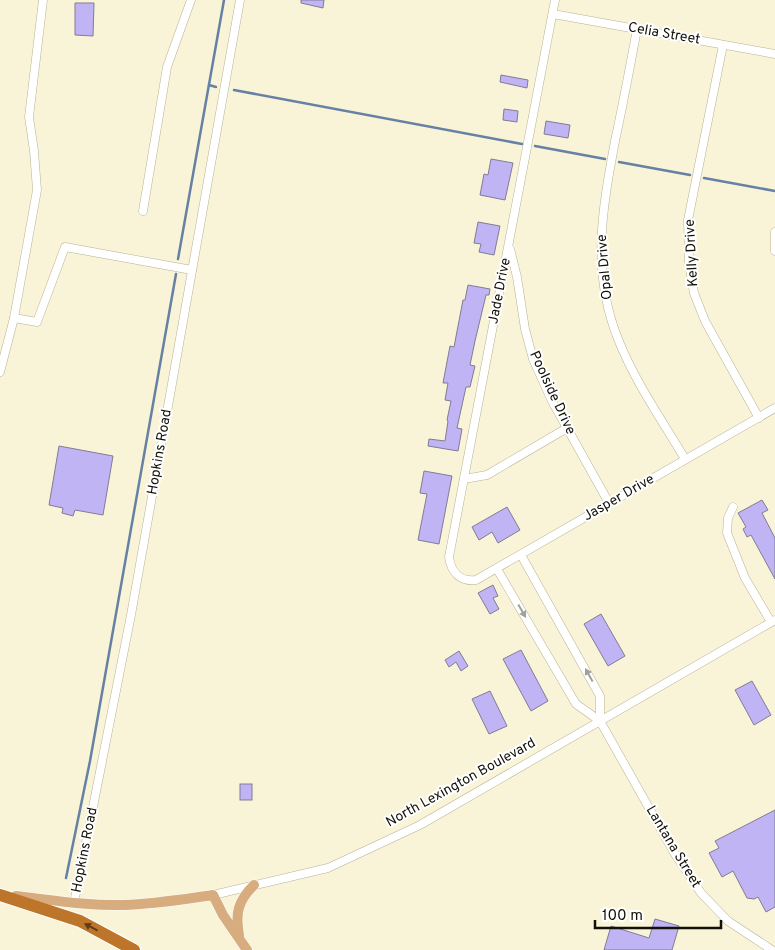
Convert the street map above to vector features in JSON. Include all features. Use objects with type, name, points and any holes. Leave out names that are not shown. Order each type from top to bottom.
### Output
[{"type":"highway","points":[[0,895],[80,922],[134,950]]},
{"type":"main road","points":[[241,941],[236,920],[238,909],[242,900],[254,885]]},
{"type":"main road","name":"North Lexington Boulevard","points":[[0,895],[74,903],[123,905],[213,895]]},
{"type":"main road","points":[[213,895],[223,915],[247,950]]},
{"type":"street","points":[[0,372],[14,318],[37,190],[29,117],[42,0]]},
{"type":"street","points":[[143,211],[167,67],[191,0]]},
{"type":"street","name":"Hopkins Road","points":[[74,903],[131,615],[240,0]]},
{"type":"street","name":"Jade Drive","points":[[461,578],[450,567],[449,557],[555,0]]},
{"type":"street","name":"Celia Street","points":[[553,14],[775,54]]},
{"type":"street","name":"Opal Drive","points":[[637,29],[605,198],[600,241],[602,274],[608,306],[618,339],[637,378],[685,459]]},
{"type":"street","name":"Kelly Drive","points":[[723,44],[688,220],[689,263],[694,294],[705,321],[759,418]]},
{"type":"street","points":[[775,232],[775,251]]},
{"type":"street","points":[[14,318],[37,322],[65,247],[192,270]]},
{"type":"street","name":"Poolside Drive","points":[[509,247],[517,277],[525,329],[533,359],[552,401],[609,503]]},
{"type":"street","name":"Jasper Drive","points":[[461,578],[470,581],[476,580],[497,569],[775,408]]},
{"type":"street","points":[[464,479],[487,475],[567,428]]},
{"type":"street","points":[[733,507],[728,518],[727,533],[745,578],[773,621]]},
{"type":"street","name":"Lantana Street","points":[[521,555],[600,696],[600,721]]},
{"type":"street","name":"Lantana Street","points":[[497,569],[576,704],[600,721],[675,854],[701,893],[728,921],[772,950]]},
{"type":"street","name":"North Lexington Boulevard","points":[[213,895],[328,868],[411,829],[773,621]]},
{"type":"building","points":[[301,0],[324,0],[323,8],[301,3]]},
{"type":"building","points":[[75,3],[94,3],[93,36],[75,35]]},
{"type":"building","points":[[501,75],[528,80],[527,88],[500,82]]},
{"type":"building","points":[[504,109],[518,111],[517,122],[503,120]]},
{"type":"building","points":[[546,121],[570,125],[568,138],[544,134]]},
{"type":"building","points":[[491,159],[513,163],[505,200],[480,195],[484,174],[488,175]]},
{"type":"building","points":[[478,222],[500,226],[494,255],[479,252],[481,244],[474,243]]},
{"type":"building","points":[[468,285],[490,289],[489,295],[486,295],[470,365],[475,366],[470,387],[466,387],[457,428],[462,429],[458,451],[428,446],[429,439],[445,441],[451,401],[445,400],[448,383],[443,383],[450,346],[454,347],[463,300],[465,300]]},
{"type":"building","points":[[59,446],[113,456],[103,515],[75,510],[73,516],[62,513],[63,508],[49,505]]},
{"type":"building","points":[[424,471],[452,476],[439,544],[418,540],[427,494],[420,493]]},
{"type":"building","points":[[762,500],[768,510],[762,513],[775,538],[775,579],[751,535],[747,537],[743,529],[746,527],[738,513]]},
{"type":"building","points":[[507,507],[520,530],[498,543],[492,532],[479,540],[472,527]]},
{"type":"building","points":[[493,585],[498,596],[493,598],[499,609],[490,614],[478,593]]},
{"type":"building","points":[[601,614],[625,656],[608,666],[584,624]]},
{"type":"building","points":[[521,650],[548,701],[531,711],[503,659]]},
{"type":"building","points":[[459,651],[468,666],[461,671],[456,662],[449,667],[445,660]]},
{"type":"building","points":[[752,681],[771,715],[754,725],[735,690]]},
{"type":"building","points":[[490,691],[507,726],[489,734],[472,699]]},
{"type":"building","points":[[240,784],[252,784],[252,800],[240,800]]},
{"type":"building","points":[[775,810],[775,907],[766,912],[758,897],[754,899],[747,898],[733,871],[722,877],[709,853],[719,848],[715,841]]},
{"type":"building","points":[[655,919],[679,926],[672,950],[604,950],[611,926],[649,938]]},
{"type":"waterway","points":[[178,259],[224,0]]},
{"type":"waterway","points":[[209,85],[216,87]]},
{"type":"waterway","points":[[234,90],[522,144]]},
{"type":"waterway","points":[[535,146],[605,159]]},
{"type":"waterway","points":[[619,162],[690,175]]},
{"type":"waterway","points":[[704,178],[775,191]]},
{"type":"waterway","points":[[66,878],[90,761],[176,274]]}]
